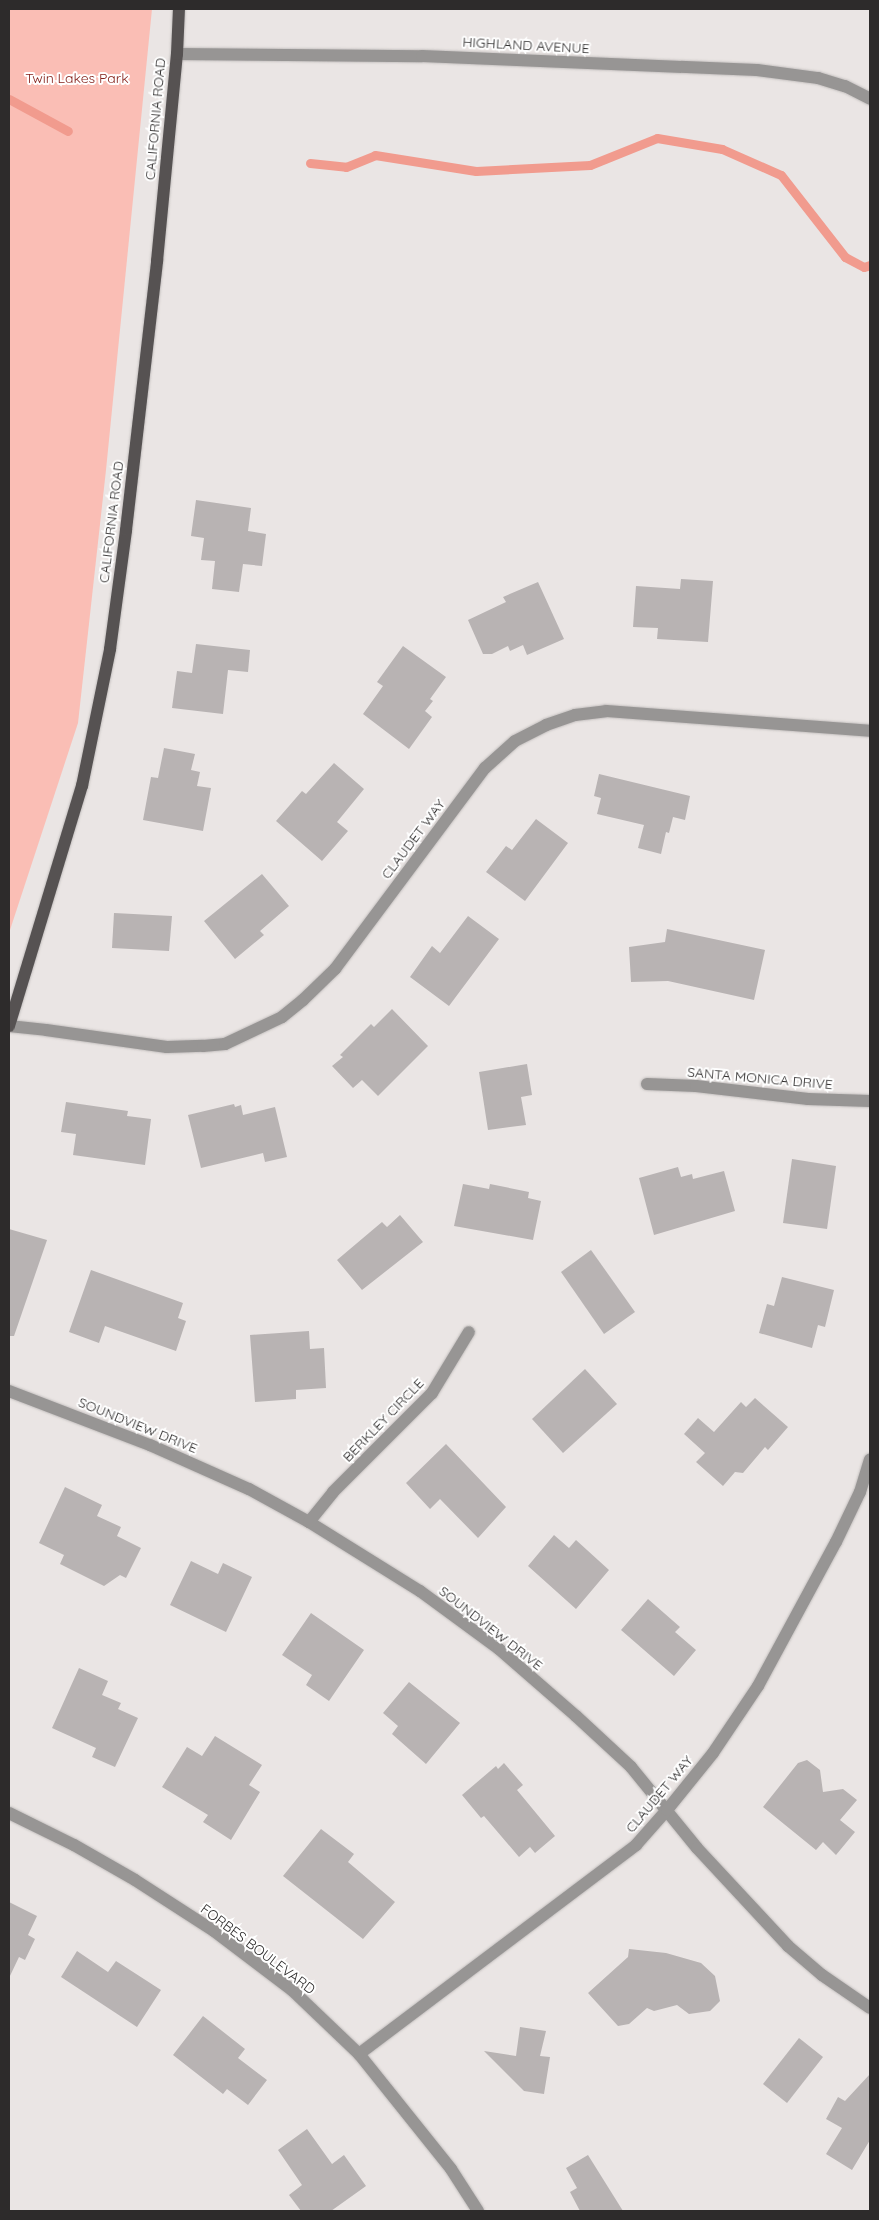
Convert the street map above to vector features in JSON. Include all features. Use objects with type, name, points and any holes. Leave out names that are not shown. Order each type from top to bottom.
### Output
[{"type":"main road","name":"CALIFORNIA ROAD","points":[[9,1026],[82,786],[110,649],[126,530],[156,271],[177,54],[179,9]]},
{"type":"street","name":"HIGHLAND AVENUE","points":[[177,54],[422,56],[757,70],[818,78],[845,86],[870,99]]},
{"type":"street","name":"CLAUDET WAY","points":[[9,1026],[167,1048],[226,1044],[282,1018],[335,969],[485,768],[514,741],[546,725],[575,714],[606,711],[870,731]]},
{"type":"street","name":"SANTA MONICA DRIVE","points":[[647,1084],[696,1086],[808,1099],[870,1101]]},
{"type":"street","name":"BERKLEY CIRCLE","points":[[309,1522],[333,1492],[432,1393],[468,1332]]},
{"type":"street","name":"SOUNDVIEW DRIVE","points":[[9,1391],[150,1445],[249,1489],[309,1522],[420,1592],[499,1649],[631,1767],[697,1848],[788,1946],[822,1975],[870,2008]]},
{"type":"street","name":"CLAUDET WAY","points":[[359,2054],[636,1846],[667,1810],[713,1753],[763,1679],[836,1542],[860,1492],[870,1459]]},
{"type":"street","name":"FORBES BOULEVARD","points":[[9,1813],[74,1845],[127,1876],[214,1931],[292,1990],[359,2054],[450,2169],[478,2211]]},
{"type":"green space","name":"Twin Lakes Park","points":[[9,9],[152,9],[106,470],[78,723],[9,933]]},
{"type":"building","points":[[196,500],[251,508],[248,531],[266,534],[262,566],[243,564],[239,592],[212,589],[215,561],[201,560],[204,538],[191,536]]},
{"type":"building","points":[[681,579],[713,581],[708,642],[657,639],[658,628],[633,627],[636,586],[680,589]]},
{"type":"building","points":[[538,582],[564,639],[527,655],[523,645],[510,651],[508,646],[492,654],[483,654],[468,620],[506,602],[503,597]]},
{"type":"building","points":[[196,644],[250,650],[248,672],[228,670],[223,714],[172,708],[177,671],[192,673]]},
{"type":"building","points":[[403,646],[446,677],[430,699],[433,701],[425,711],[432,717],[409,749],[363,714],[383,686],[377,682]]},
{"type":"building","points":[[164,748],[195,754],[191,770],[200,772],[197,786],[211,788],[203,831],[143,820],[151,777],[158,778]]},
{"type":"building","points":[[334,763],[364,789],[337,822],[348,831],[322,861],[276,821],[302,791],[306,794]]},
{"type":"building","points":[[599,774],[690,796],[685,820],[673,817],[669,833],[666,832],[661,854],[638,848],[644,825],[597,814],[601,798],[594,796]]},
{"type":"building","points":[[536,819],[568,843],[525,901],[486,872],[506,846],[512,850]]},
{"type":"building","points":[[262,874],[289,906],[260,931],[264,935],[235,959],[204,921]]},
{"type":"building","points":[[114,913],[172,916],[169,951],[112,948]]},
{"type":"building","points":[[468,916],[499,939],[449,1006],[410,977],[432,946],[440,953]]},
{"type":"building","points":[[667,929],[765,950],[754,1000],[668,981],[631,982],[629,947],[665,942]]},
{"type":"building","points":[[392,1009],[428,1046],[378,1096],[362,1080],[353,1088],[332,1066],[343,1057],[340,1055],[371,1024],[374,1027]]},
{"type":"building","points":[[527,1064],[532,1095],[521,1097],[526,1125],[488,1130],[479,1072]]},
{"type":"building","points":[[66,1102],[128,1111],[127,1116],[151,1119],[145,1165],[73,1155],[76,1134],[61,1132]]},
{"type":"building","points":[[234,1104],[235,1107],[241,1105],[243,1115],[275,1107],[287,1157],[265,1162],[263,1153],[201,1168],[188,1115]]},
{"type":"building","points":[[792,1159],[836,1166],[827,1229],[783,1223]]},
{"type":"building","points":[[678,1167],[681,1177],[692,1174],[693,1179],[724,1171],[735,1211],[654,1235],[639,1178]]},
{"type":"building","points":[[463,1184],[489,1189],[490,1184],[529,1192],[528,1198],[541,1201],[533,1240],[454,1226]]},
{"type":"building","points":[[400,1215],[423,1242],[362,1290],[337,1260],[382,1222],[387,1227]]},
{"type":"building","points":[[9,1229],[47,1240],[14,1336],[9,1336]]},
{"type":"building","points":[[591,1250],[635,1312],[604,1334],[561,1272]]},
{"type":"building","points":[[91,1270],[183,1303],[178,1318],[186,1321],[176,1351],[105,1326],[99,1343],[69,1332]]},
{"type":"building","points":[[782,1277],[834,1290],[825,1327],[818,1325],[812,1348],[759,1333],[767,1304],[774,1306]]},
{"type":"building","points":[[309,1331],[310,1349],[324,1348],[326,1388],[296,1390],[296,1399],[255,1402],[250,1335]]},
{"type":"building","points":[[585,1369],[617,1404],[563,1453],[532,1419]]},
{"type":"building","points":[[755,1398],[788,1427],[768,1450],[765,1447],[743,1473],[735,1472],[723,1486],[696,1462],[705,1453],[684,1434],[698,1418],[714,1432],[741,1402],[746,1407]]},
{"type":"building","points":[[446,1444],[506,1507],[478,1538],[440,1499],[430,1509],[406,1483]]},
{"type":"building","points":[[65,1487],[102,1505],[97,1516],[121,1527],[117,1536],[141,1548],[126,1578],[120,1575],[104,1586],[60,1564],[64,1555],[39,1543]]},
{"type":"building","points":[[554,1535],[569,1548],[576,1540],[609,1570],[576,1609],[528,1566]]},
{"type":"building","points":[[191,1561],[218,1574],[223,1563],[252,1577],[226,1632],[170,1605]]},
{"type":"building","points":[[648,1599],[680,1627],[675,1632],[696,1650],[674,1676],[621,1630]]},
{"type":"building","points":[[311,1613],[364,1650],[329,1701],[306,1685],[312,1675],[282,1655]]},
{"type":"building","points":[[79,1668],[108,1681],[102,1695],[121,1703],[118,1709],[138,1718],[115,1767],[92,1757],[96,1748],[52,1728]]},
{"type":"building","points":[[409,1682],[460,1723],[426,1764],[392,1734],[398,1726],[383,1713]]},
{"type":"building","points":[[215,1736],[262,1765],[249,1785],[260,1792],[231,1840],[203,1822],[208,1815],[162,1787],[187,1747],[202,1756]]},
{"type":"building","points":[[807,1760],[820,1770],[823,1792],[843,1789],[857,1800],[840,1820],[855,1832],[836,1855],[823,1842],[816,1850],[763,1807],[798,1763]]},
{"type":"building","points":[[504,1763],[523,1785],[517,1790],[555,1836],[535,1853],[530,1847],[519,1857],[484,1816],[481,1818],[462,1795],[496,1766],[498,1769]]},
{"type":"building","points":[[321,1829],[354,1854],[348,1862],[395,1902],[363,1939],[283,1876]]},
{"type":"building","points":[[9,1902],[37,1916],[28,1935],[35,1939],[25,1960],[19,1957],[9,1978]]},
{"type":"building","points":[[629,1949],[666,1953],[701,1963],[715,1976],[720,2001],[710,2011],[689,2014],[677,2005],[654,2011],[647,2008],[629,2024],[618,2026],[588,1993],[628,1957]]},
{"type":"building","points":[[77,1951],[108,1972],[116,1961],[161,1990],[137,2027],[61,1977]]},
{"type":"building","points":[[203,2016],[245,2049],[238,2058],[267,2080],[248,2105],[227,2089],[223,2094],[173,2055]]},
{"type":"building","points":[[520,2027],[546,2031],[540,2056],[550,2057],[544,2094],[524,2091],[484,2051],[516,2056]]},
{"type":"building","points":[[799,2038],[823,2057],[787,2103],[763,2084]]},
{"type":"building","points":[[870,2074],[870,2140],[852,2170],[826,2154],[842,2128],[826,2119],[838,2097],[845,2101]]},
{"type":"building","points":[[307,2129],[332,2164],[344,2155],[366,2186],[331,2211],[301,2211],[289,2195],[302,2185],[278,2150]]},
{"type":"building","points":[[588,2155],[623,2211],[580,2211],[570,2192],[577,2188],[566,2168]]},
{"type":"waterway","points":[[9,99],[68,131]]},
{"type":"waterway","points":[[310,163],[346,167],[375,155],[476,171],[590,165],[657,138],[722,149],[781,175],[845,257],[864,267],[870,265]]}]
